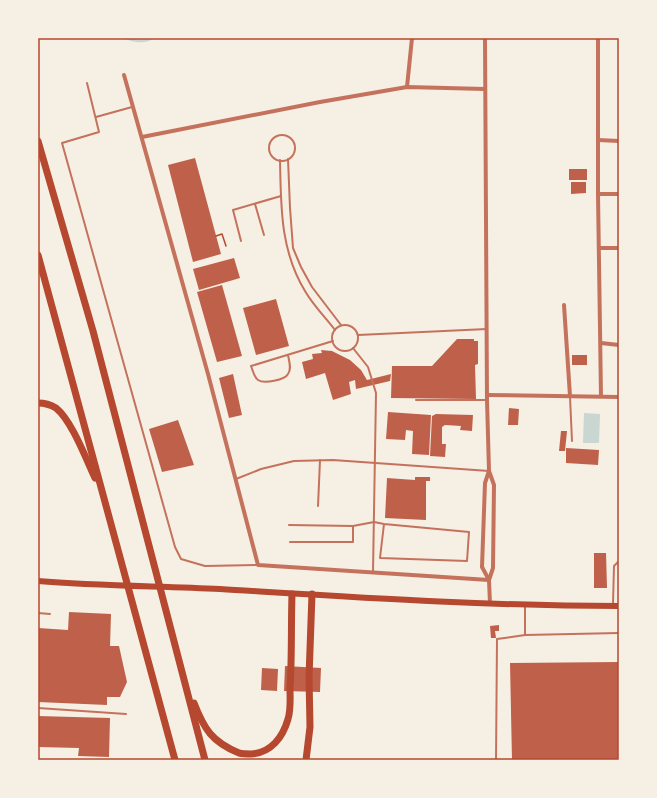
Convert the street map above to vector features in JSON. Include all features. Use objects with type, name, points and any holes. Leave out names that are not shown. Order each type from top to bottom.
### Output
[{"type":"highway","points":[[38,141],[93,331],[205,760]]},
{"type":"highway","points":[[38,255],[175,760]]},
{"type":"highway","points":[[38,403],[43,403],[56,408],[66,420],[80,444],[104,498]]},
{"type":"highway","points":[[183,676],[200,719],[215,740],[226,748],[243,754],[258,753],[270,749],[283,734],[289,717],[292,594]]},
{"type":"highway","points":[[306,760],[310,727],[309,677],[312,594]]},
{"type":"main road","points":[[38,581],[204,588],[525,606],[616,606]]},
{"type":"street","points":[[407,87],[412,38]]},
{"type":"street","points":[[485,38],[487,397],[489,471],[494,485],[493,568],[489,580],[490,604]]},
{"type":"street","points":[[598,38],[598,194],[602,396]]},
{"type":"street","points":[[124,75],[236,478],[258,565],[489,580]]},
{"type":"street","points":[[142,137],[320,102],[407,87],[485,89]]},
{"type":"street","points":[[598,140],[619,141]]},
{"type":"street","points":[[598,194],[619,194]]},
{"type":"street","points":[[599,248],[619,248]]},
{"type":"street","points":[[564,305],[570,396]]},
{"type":"street","points":[[601,343],[619,344]]},
{"type":"street","points":[[487,397],[619,396]]},
{"type":"street","points":[[489,471],[485,483],[482,567],[489,580]]},
{"type":"lane","points":[[87,83],[99,132],[62,143],[175,547],[181,558],[204,566],[258,565]]},
{"type":"lane","points":[[95,117],[133,107]]},
{"type":"lane","points":[[281,135],[289,137],[294,144],[294,152],[288,159],[280,160],[273,157],[269,149],[271,141],[277,136],[281,135]]},
{"type":"lane","points":[[288,159],[293,248],[312,287],[341,325]]},
{"type":"lane","points":[[280,160],[281,208],[286,248],[294,270],[305,292],[335,330]]},
{"type":"lane","points":[[241,241],[233,210],[281,196]]},
{"type":"lane","points":[[255,204],[264,235]]},
{"type":"lane","points":[[341,325],[350,326],[356,331],[358,335],[357,342],[353,348],[341,350],[333,341],[333,334],[335,330],[341,325]]},
{"type":"lane","points":[[358,335],[487,329]]},
{"type":"lane","points":[[288,355],[290,366],[289,373],[284,378],[265,382],[259,381],[255,377],[251,366],[333,341]]},
{"type":"lane","points":[[353,348],[368,367],[376,393],[373,572]]},
{"type":"lane","points":[[570,396],[572,441]]},
{"type":"lane","points":[[416,400],[487,397]]},
{"type":"lane","points":[[236,478],[261,469],[294,462],[320,460],[489,471]]},
{"type":"lane","points":[[318,506],[320,460]]},
{"type":"lane","points":[[289,525],[354,526],[374,522],[469,532],[467,561],[380,558],[384,524]]},
{"type":"lane","points":[[290,542],[353,542],[354,526]]},
{"type":"lane","points":[[616,606],[614,566],[619,561]]},
{"type":"lane","points":[[525,606],[525,635]]},
{"type":"lane","points":[[38,613],[50,614]]},
{"type":"lane","points":[[496,760],[497,639],[525,635],[619,633]]},
{"type":"lane","points":[[38,708],[126,714]]},
{"type":"path","points":[[216,236],[222,234],[226,246]]},
{"type":"shaded area","points":[[584,413],[600,414],[599,443],[583,443]]},
{"type":"building","points":[[195,158],[221,254],[193,262],[168,165]]},
{"type":"building","points":[[569,169],[587,169],[587,180],[569,180]]},
{"type":"building","points":[[571,182],[586,182],[586,193],[571,194]]},
{"type":"building","points":[[234,258],[240,278],[199,290],[193,269]]},
{"type":"building","points":[[222,285],[242,356],[217,362],[197,292]]},
{"type":"building","points":[[276,299],[289,346],[256,355],[243,308]]},
{"type":"building","points":[[457,339],[474,339],[474,341],[478,341],[478,364],[475,365],[476,399],[391,398],[392,366],[432,366]]},
{"type":"building","points":[[321,350],[332,351],[350,360],[361,370],[367,380],[391,374],[390,381],[356,389],[355,380],[349,382],[351,394],[333,400],[325,373],[306,379],[302,362],[313,359],[312,354],[322,353]]},
{"type":"building","points":[[572,355],[587,355],[587,365],[572,365]]},
{"type":"building","points":[[233,374],[242,415],[229,418],[219,378]]},
{"type":"building","points":[[509,408],[519,409],[518,425],[508,425]]},
{"type":"building","points":[[388,412],[431,415],[429,455],[412,454],[413,431],[406,430],[405,440],[386,439]]},
{"type":"building","points":[[436,414],[473,415],[472,431],[460,430],[461,426],[445,425],[442,427],[442,444],[446,444],[445,457],[430,456],[432,416]]},
{"type":"building","points":[[178,420],[194,465],[162,472],[149,429]]},
{"type":"building","points":[[561,431],[567,431],[565,451],[559,451]]},
{"type":"building","points":[[566,448],[599,450],[598,465],[566,463]]},
{"type":"building","points":[[415,477],[430,477],[430,481],[426,481],[426,520],[385,518],[387,478],[415,480]]},
{"type":"building","points":[[594,553],[606,553],[607,588],[594,588]]},
{"type":"building","points":[[69,612],[111,614],[110,646],[119,646],[127,682],[120,697],[107,697],[107,705],[38,702],[38,628],[68,630]]},
{"type":"building","points":[[499,625],[499,631],[495,631],[496,638],[491,638],[490,626]]},
{"type":"building","points":[[619,662],[619,760],[512,760],[510,663]]},
{"type":"building","points":[[285,666],[321,668],[320,692],[284,691]]},
{"type":"building","points":[[262,668],[278,669],[277,691],[261,690]]},
{"type":"building","points":[[38,716],[110,718],[109,757],[78,756],[79,748],[38,747]]},
{"type":"waterway","points":[[126,38],[139,41],[146,41],[152,38]]}]
